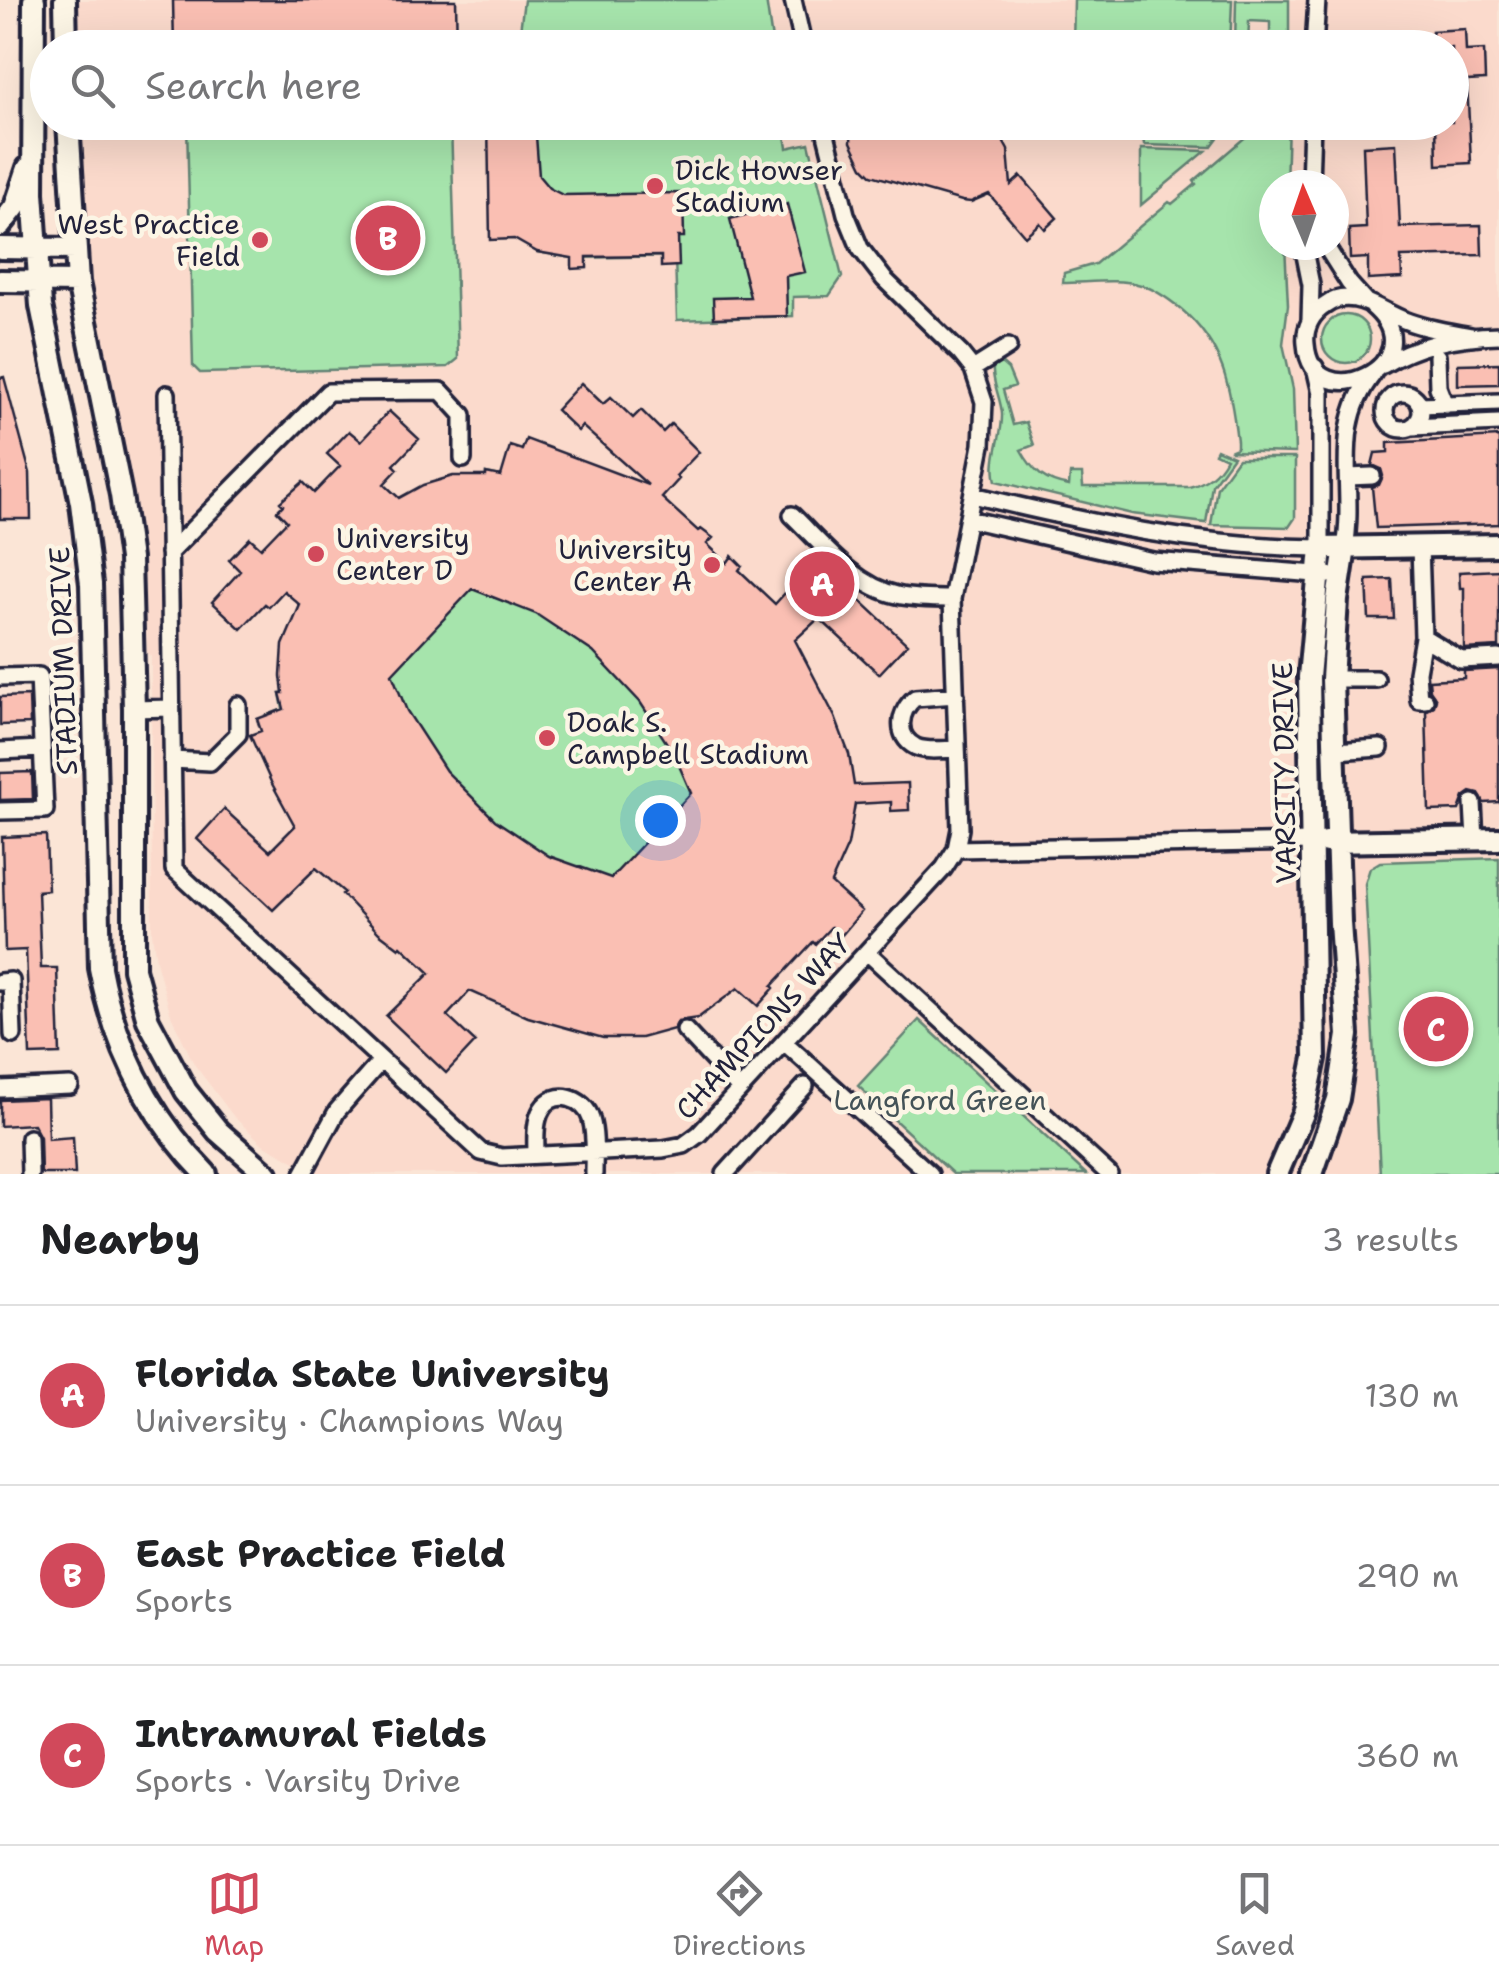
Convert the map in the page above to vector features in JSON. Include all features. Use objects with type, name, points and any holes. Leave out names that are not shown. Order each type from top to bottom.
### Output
[{"type":"main road","name":"STADIUM DRIVE","points":[[34,0],[34,30]]},
{"type":"main road","points":[[64,0],[65,30]]},
{"type":"main road","name":"STADIUM DRIVE","points":[[32,140],[38,282],[80,502],[91,584],[100,968],[112,1021],[132,1073],[174,1138],[206,1174]]},
{"type":"main road","points":[[69,140],[78,282],[126,523],[133,595],[133,944],[140,993],[159,1044],[186,1090],[218,1131],[266,1174]]},
{"type":"main road","points":[[0,226],[15,207],[32,157]]},
{"type":"main road","points":[[0,248],[75,249]]},
{"type":"main road","points":[[0,280],[78,282]]},
{"type":"main road","points":[[1321,548],[1499,545]]},
{"type":"main road","name":"VARSITY DRIVE","points":[[1278,1174],[1304,1111],[1315,1058],[1309,678],[1321,548]]},
{"type":"main road","name":"VARSITY DRIVE","points":[[1312,1174],[1332,1124],[1348,1040],[1332,678],[1345,548]]},
{"type":"main road","points":[[1312,842],[1499,839]]},
{"type":"street","points":[[794,0],[800,30]]},
{"type":"street","points":[[1315,30],[1317,0]]},
{"type":"street","points":[[827,140],[846,214],[860,248],[884,278],[947,338],[973,369],[980,385],[984,423],[952,600],[960,829],[956,849],[1312,842]]},
{"type":"street","points":[[1310,170],[1311,140]]},
{"type":"street","points":[[1307,260],[1312,285],[1306,343],[1315,366],[1332,379],[1348,382],[1416,348],[1471,336],[1499,335]]},
{"type":"street","points":[[1334,260],[1348,283],[1384,318],[1390,332],[1388,354],[1377,370]]},
{"type":"street","points":[[1309,323],[1334,300],[1350,298],[1415,324],[1471,336]]},
{"type":"street","points":[[973,369],[1008,348]]},
{"type":"street","points":[[1437,356],[1438,387],[1445,404]]},
{"type":"street","name":"VARSITY DRIVE","points":[[1315,366],[1322,393],[1321,548]]},
{"type":"street","name":"VARSITY DRIVE","points":[[1345,548],[1348,423],[1352,408],[1377,370]]},
{"type":"street","points":[[169,553],[328,392],[441,391],[464,414],[463,458]]},
{"type":"street","name":"CHAMPIONS WAY","points":[[166,394],[174,869],[481,1152],[502,1157],[684,1145],[700,1134],[868,952],[944,868],[956,849]]},
{"type":"street","points":[[1412,428],[1419,421],[1420,406],[1412,395],[1399,394],[1389,400],[1385,412],[1393,426],[1404,430],[1499,424]]},
{"type":"street","points":[[1420,406],[1499,402]]},
{"type":"street","points":[[1352,408],[1385,412]]},
{"type":"street","points":[[1348,477],[1372,476]]},
{"type":"street","points":[[973,495],[1153,534],[1233,544],[1321,548]]},
{"type":"street","points":[[792,515],[836,558],[871,585],[897,596],[952,600]]},
{"type":"street","points":[[968,519],[1153,560],[1340,576]]},
{"type":"street","points":[[1420,547],[1424,638],[1418,672],[1419,700],[1426,700]]},
{"type":"street","points":[[1424,638],[1461,660],[1499,658]]},
{"type":"street","points":[[0,677],[39,676],[45,810],[0,811]]},
{"type":"street","points":[[1332,678],[1376,678]]},
{"type":"street","points":[[956,695],[915,698],[903,712],[901,722],[903,732],[916,747],[957,749]]},
{"type":"street","points":[[172,760],[210,762],[238,734],[238,705]]},
{"type":"street","points":[[134,709],[172,708]]},
{"type":"street","points":[[1336,751],[1380,748]]},
{"type":"street","points":[[0,751],[42,749]]},
{"type":"street","points":[[1473,803],[1475,840]]},
{"type":"street","points":[[868,952],[1110,1174]]},
{"type":"street","points":[[0,982],[11,982],[14,1035]]},
{"type":"street","points":[[686,1030],[740,1089]]},
{"type":"street","points":[[784,1042],[930,1174]]},
{"type":"street","points":[[303,1174],[337,1110],[380,1062]]},
{"type":"street","points":[[0,1089],[70,1086]]},
{"type":"street","points":[[725,1174],[805,1086]]},
{"type":"street","points":[[536,1155],[542,1108],[558,1097],[573,1098],[591,1118],[594,1174]]},
{"type":"street","points":[[29,1138],[30,1174]]},
{"type":"shaded area","points":[[79,0],[1499,0],[1499,1174],[317,1174],[263,1144],[234,1117],[194,1064],[171,1015],[156,961],[152,932],[151,656],[147,653],[144,566],[135,495],[97,320],[84,217],[82,140],[1469,140],[1469,30],[80,30]]},
{"type":"green space","points":[[524,0],[766,0],[770,30],[520,30]]},
{"type":"green space","points":[[1074,0],[1232,0],[1231,30],[1073,30]]},
{"type":"green space","points":[[1236,0],[1289,0],[1289,30],[1270,30],[1270,22],[1249,21],[1249,30],[1235,30]]},
{"type":"green space","points":[[187,140],[452,140],[458,359],[448,367],[200,373],[193,366]]},
{"type":"green space","name":"Dick Howser Stadium","points":[[495,140],[786,140],[787,148],[809,143],[842,277],[829,296],[793,297],[793,316],[677,320],[675,256],[572,258],[537,252]]},
{"type":"green space","points":[[1143,140],[1216,140],[1211,147],[1144,145]]},
{"type":"green space","points":[[1242,140],[1287,140],[1286,170],[1259,170],[1259,260],[1286,260],[1288,305],[1283,344],[1293,389],[1295,453],[1230,451],[1237,448],[1237,441],[1223,369],[1196,323],[1172,302],[1152,289],[1132,283],[1063,283],[1064,273],[1095,264],[1196,184],[1194,181]]},
{"type":"green space","points":[[1141,149],[1206,151],[1141,205]]},
{"type":"green space","points":[[1346,315],[1363,322],[1370,339],[1363,356],[1346,363],[1329,356],[1322,339],[1329,322]]},
{"type":"green space","points":[[1000,362],[1008,369],[1015,386],[1003,390],[1013,425],[1026,422],[1034,445],[1021,450],[1035,470],[1053,482],[1069,486],[1070,474],[1082,474],[1083,487],[1189,487],[1206,480],[1219,468],[1226,458],[1215,453],[1217,449],[1233,456],[1212,485],[1206,523],[1132,514],[996,481],[1002,414],[993,365]]},
{"type":"green space","points":[[1238,458],[1295,458],[1295,518],[1289,527],[1211,525],[1217,487]]},
{"type":"green space","points":[[486,473],[501,476],[681,562],[713,968],[268,715],[283,709],[280,693],[326,685],[481,520]]},
{"type":"green space","points":[[1499,858],[1499,1174],[1380,1174],[1365,884],[1370,868],[1380,862]]},
{"type":"green space","name":"Langford Green","points":[[919,1020],[1086,1174],[953,1174],[858,1086]]},
{"type":"building","points":[[173,0],[456,0],[457,30],[174,30]]},
{"type":"building","points":[[1484,50],[1485,80],[1469,81],[1469,51]]},
{"type":"building","points":[[1469,122],[1471,163],[1437,165],[1436,140],[1469,140]]},
{"type":"building","points":[[488,140],[536,140],[539,176],[549,188],[563,195],[683,193],[684,237],[678,237],[679,266],[661,267],[661,256],[587,257],[587,268],[572,269],[572,258],[537,252],[514,239],[490,240]]},
{"type":"building","points":[[1002,140],[1008,150],[1011,185],[1021,176],[1057,218],[1045,229],[1040,223],[1025,236],[989,194],[971,202],[962,201],[871,175],[851,142]]},
{"type":"building","points":[[1396,144],[1400,227],[1481,225],[1482,255],[1401,257],[1402,278],[1368,280],[1368,258],[1350,259],[1349,229],[1366,228],[1363,146]]},
{"type":"building","points":[[787,204],[805,272],[786,276],[787,316],[714,318],[713,298],[750,297],[730,219]]},
{"type":"building","points":[[1499,363],[1499,384],[1458,385],[1458,364]]},
{"type":"building","points":[[4,377],[30,473],[31,519],[0,519],[0,378]]},
{"type":"building","name":"Doak S. Campbell Stadium","points":[[581,383],[603,404],[611,397],[633,418],[641,410],[663,432],[671,424],[699,452],[662,498],[698,531],[701,529],[713,538],[707,544],[727,563],[732,556],[742,566],[739,570],[775,604],[816,559],[907,644],[879,674],[819,618],[795,640],[835,717],[849,754],[854,785],[908,783],[909,810],[891,811],[891,802],[855,804],[848,845],[831,883],[862,911],[841,936],[831,927],[813,942],[758,1006],[738,988],[698,1018],[678,1021],[674,1029],[641,1038],[603,1038],[528,1017],[470,991],[447,1016],[475,1042],[446,1073],[386,1016],[430,973],[401,946],[379,933],[344,892],[316,868],[273,910],[197,839],[224,809],[270,851],[295,826],[250,735],[261,731],[257,719],[284,709],[280,693],[283,645],[300,605],[284,591],[241,629],[212,602],[240,571],[229,560],[250,538],[261,548],[287,521],[277,511],[283,505],[280,502],[303,482],[314,493],[340,466],[327,454],[349,431],[361,441],[389,411],[419,439],[394,465],[398,469],[384,484],[399,498],[453,476],[501,476],[510,446],[522,450],[526,439],[648,485],[582,426],[578,431],[556,410]],"holes":[[[472,589],[536,614],[593,652],[640,702],[674,754],[691,793],[611,878],[549,856],[495,820],[446,771],[407,711],[392,674]]]},
{"type":"building","points":[[1499,437],[1499,524],[1376,528],[1372,487],[1379,485],[1383,476],[1381,469],[1372,465],[1375,453],[1388,452],[1388,443]]},
{"type":"building","points":[[1499,570],[1499,647],[1464,649],[1464,588],[1460,588],[1459,572]]},
{"type":"building","points":[[1392,579],[1394,619],[1369,619],[1367,580]]},
{"type":"building","points":[[1499,669],[1499,802],[1484,803],[1479,794],[1471,792],[1464,797],[1459,810],[1429,811],[1426,711],[1436,699],[1429,680],[1464,678],[1464,671]]},
{"type":"building","points":[[29,696],[30,724],[0,725],[0,697]]},
{"type":"building","points":[[32,772],[33,799],[0,800],[0,773]]},
{"type":"building","points":[[46,835],[48,890],[38,891],[41,968],[57,968],[60,1054],[30,1055],[26,950],[5,951],[2,837]]},
{"type":"building","points":[[47,1098],[48,1139],[73,1137],[75,1174],[41,1174],[40,1137],[33,1124],[0,1126],[0,1100]]},
{"type":"place","name":"Dick Howser Stadium","points":[[655,186]]},
{"type":"place","name":"East Practice Field","points":[[388,238]]},
{"type":"place","name":"West Practice Field","points":[[260,240]]},
{"type":"place","name":"University Center D","points":[[316,554]]},
{"type":"place","name":"University Center A","points":[[712,565]]},
{"type":"place","name":"Florida State University","points":[[822,584]]},
{"type":"place","name":"Doak S. Campbell Stadium","points":[[547,738]]},
{"type":"place","name":"Intramural Fields","points":[[1436,1029]]}]
